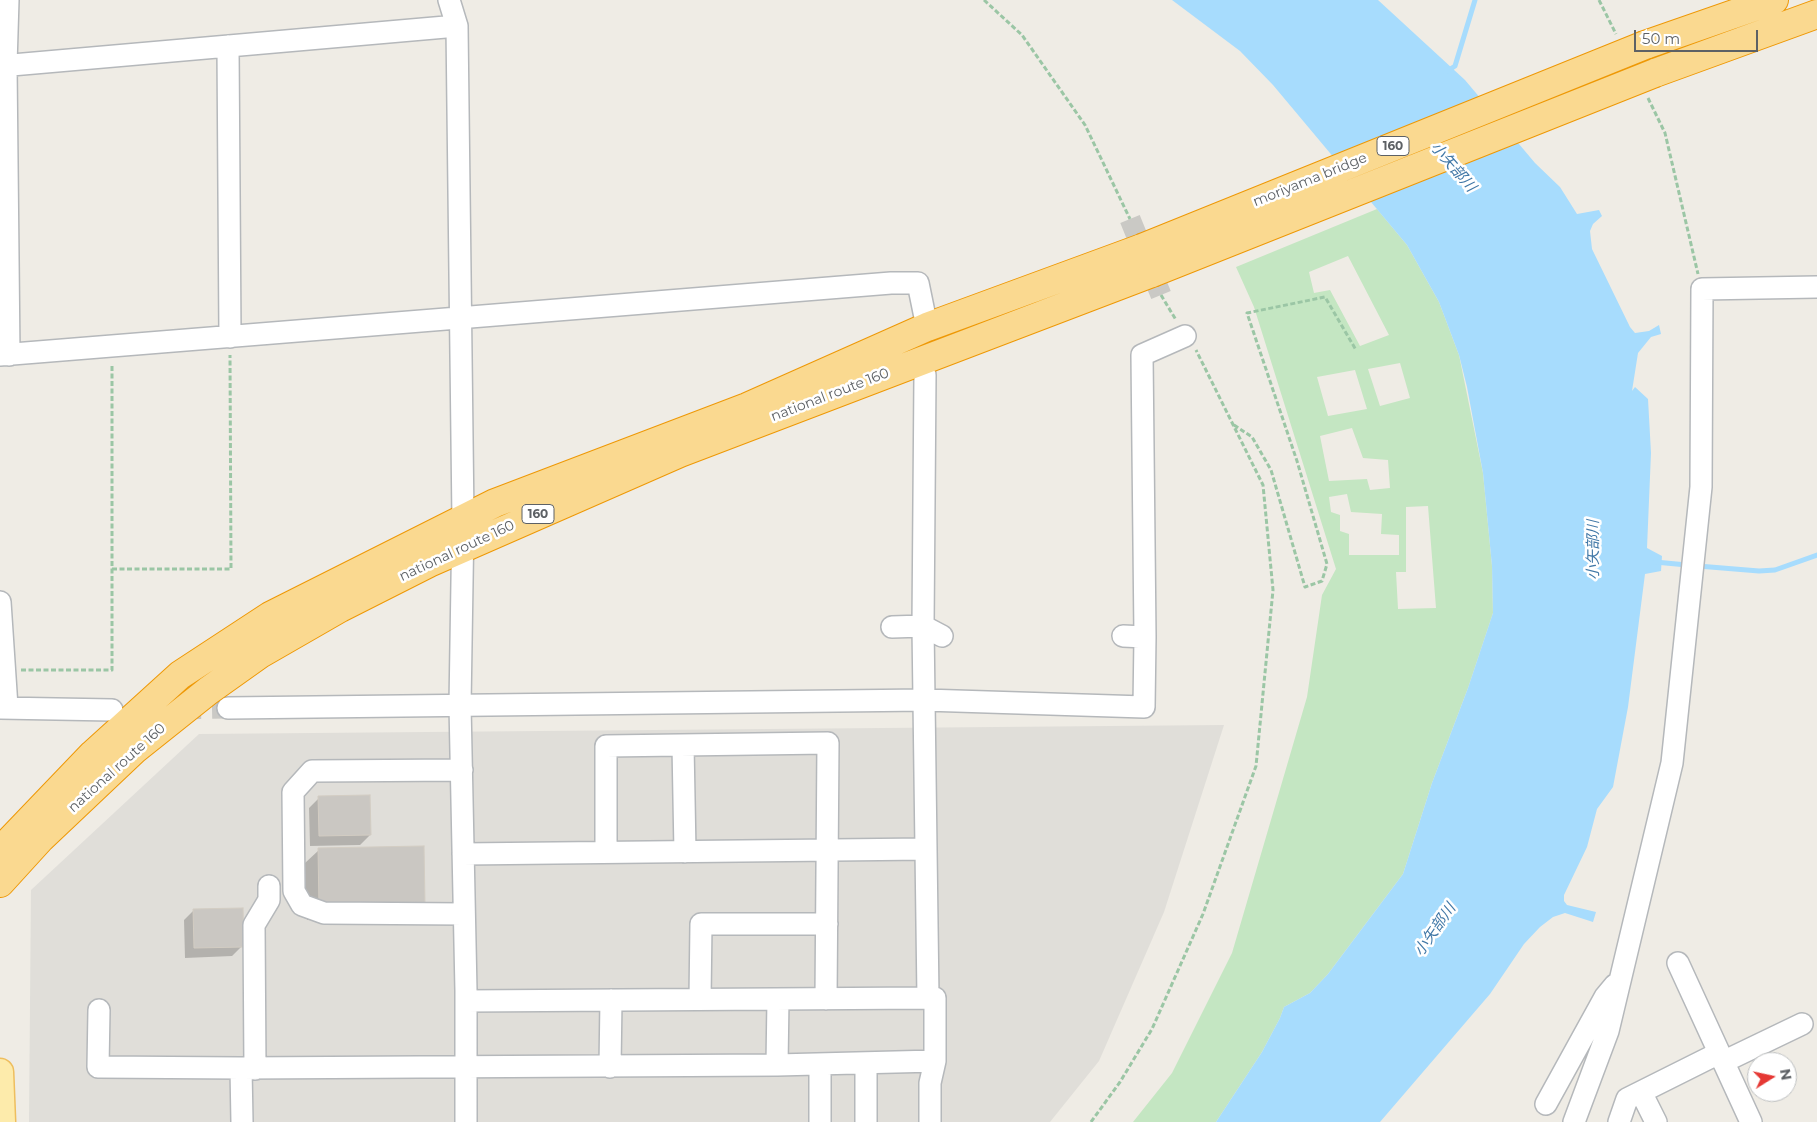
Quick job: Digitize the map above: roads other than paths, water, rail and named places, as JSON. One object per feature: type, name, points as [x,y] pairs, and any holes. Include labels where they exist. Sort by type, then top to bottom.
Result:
[{"type":"highway","name":"moriyama bridge","points":[[1142,248],[1645,45],[1774,0]]},
{"type":"highway","name":"moriyama bridge","points":[[1156,284],[1649,81],[1817,14]]},
{"type":"highway","name":"national route 160","points":[[0,851],[93,754],[180,675],[270,616],[495,503],[747,407],[927,327],[1142,248]]},
{"type":"highway","name":"national route 160","points":[[0,883],[41,838],[134,750],[208,690],[260,654],[340,608],[462,548],[680,452],[916,361],[1156,284]]},
{"type":"main road","points":[[0,1072],[2,1122]]},
{"type":"street","points":[[8,0],[3,65],[5,355],[918,283],[927,327]]},
{"type":"street","points":[[449,0],[456,26],[465,671],[460,706],[466,1001],[466,1122]]},
{"type":"street","points":[[3,65],[456,26]]},
{"type":"street","points":[[228,46],[230,337]]},
{"type":"street","points":[[1574,1122],[1608,1031],[1623,975],[1672,763],[1701,487],[1702,289],[1817,287]]},
{"type":"street","points":[[228,708],[925,700],[1144,707],[1142,355],[1185,336]]},
{"type":"street","points":[[916,361],[925,375],[933,631],[925,700],[928,998]]},
{"type":"street","points":[[0,606],[5,670],[4,708],[112,710]]},
{"type":"street","points":[[892,626],[933,631]]},
{"type":"street","points":[[1123,636],[1145,636]]},
{"type":"street","points":[[606,852],[606,746],[828,743],[826,998]]},
{"type":"street","points":[[683,745],[685,852]]},
{"type":"street","points":[[242,1122],[248,1068],[254,924],[269,900],[283,887],[290,803],[293,792],[312,771],[462,770]]},
{"type":"street","points":[[463,854],[926,849]]},
{"type":"street","points":[[283,887],[302,905],[324,913],[464,914]]},
{"type":"street","points":[[700,999],[701,924],[826,924]]},
{"type":"street","points":[[1678,962],[1752,1122]]},
{"type":"street","points":[[1546,1104],[1605,997],[1623,975]]},
{"type":"street","points":[[466,1001],[935,998],[935,1061],[930,1083],[930,1122]]},
{"type":"street","points":[[777,1066],[778,999]]},
{"type":"street","points":[[610,1067],[611,1000]]},
{"type":"street","points":[[99,1010],[98,1068],[777,1066],[935,1061]]},
{"type":"street","points":[[1619,1122],[1627,1099],[1802,1024]]},
{"type":"street","points":[[866,1063],[866,1122]]},
{"type":"street","points":[[820,1064],[820,1122]]},
{"type":"street","points":[[1641,1092],[1656,1122]]},
{"type":"water","name":"小矢部川","points":[[1172,0],[1378,0],[1465,80],[1535,163],[1560,187],[1577,214],[1599,210],[1602,216],[1593,224],[1590,231],[1592,249],[1630,327],[1635,333],[1649,331],[1659,325],[1661,334],[1651,337],[1638,353],[1632,391],[1635,387],[1648,399],[1651,453],[1647,548],[1662,556],[1661,571],[1645,574],[1628,707],[1613,787],[1597,809],[1587,847],[1564,895],[1564,901],[1567,905],[1596,912],[1593,922],[1565,913],[1553,917],[1540,927],[1524,944],[1490,994],[1380,1122],[1216,1122],[1262,1052],[1284,1007],[1310,993],[1328,974],[1403,874],[1432,783],[1468,688],[1493,613],[1492,566],[1483,473],[1459,355],[1439,302],[1407,245],[1273,85],[1240,51]]},
{"type":"waterway","points":[[1446,72],[1455,66],[1475,0]]},
{"type":"waterway","points":[[1698,566],[1759,571],[1775,570],[1817,555]]},
{"type":"waterway","points":[[1655,562],[1687,565]]},
{"type":"tunnel","points":[[1130,219],[1161,295]]},
{"type":"tunnel","points":[[180,709],[228,708]]}]
